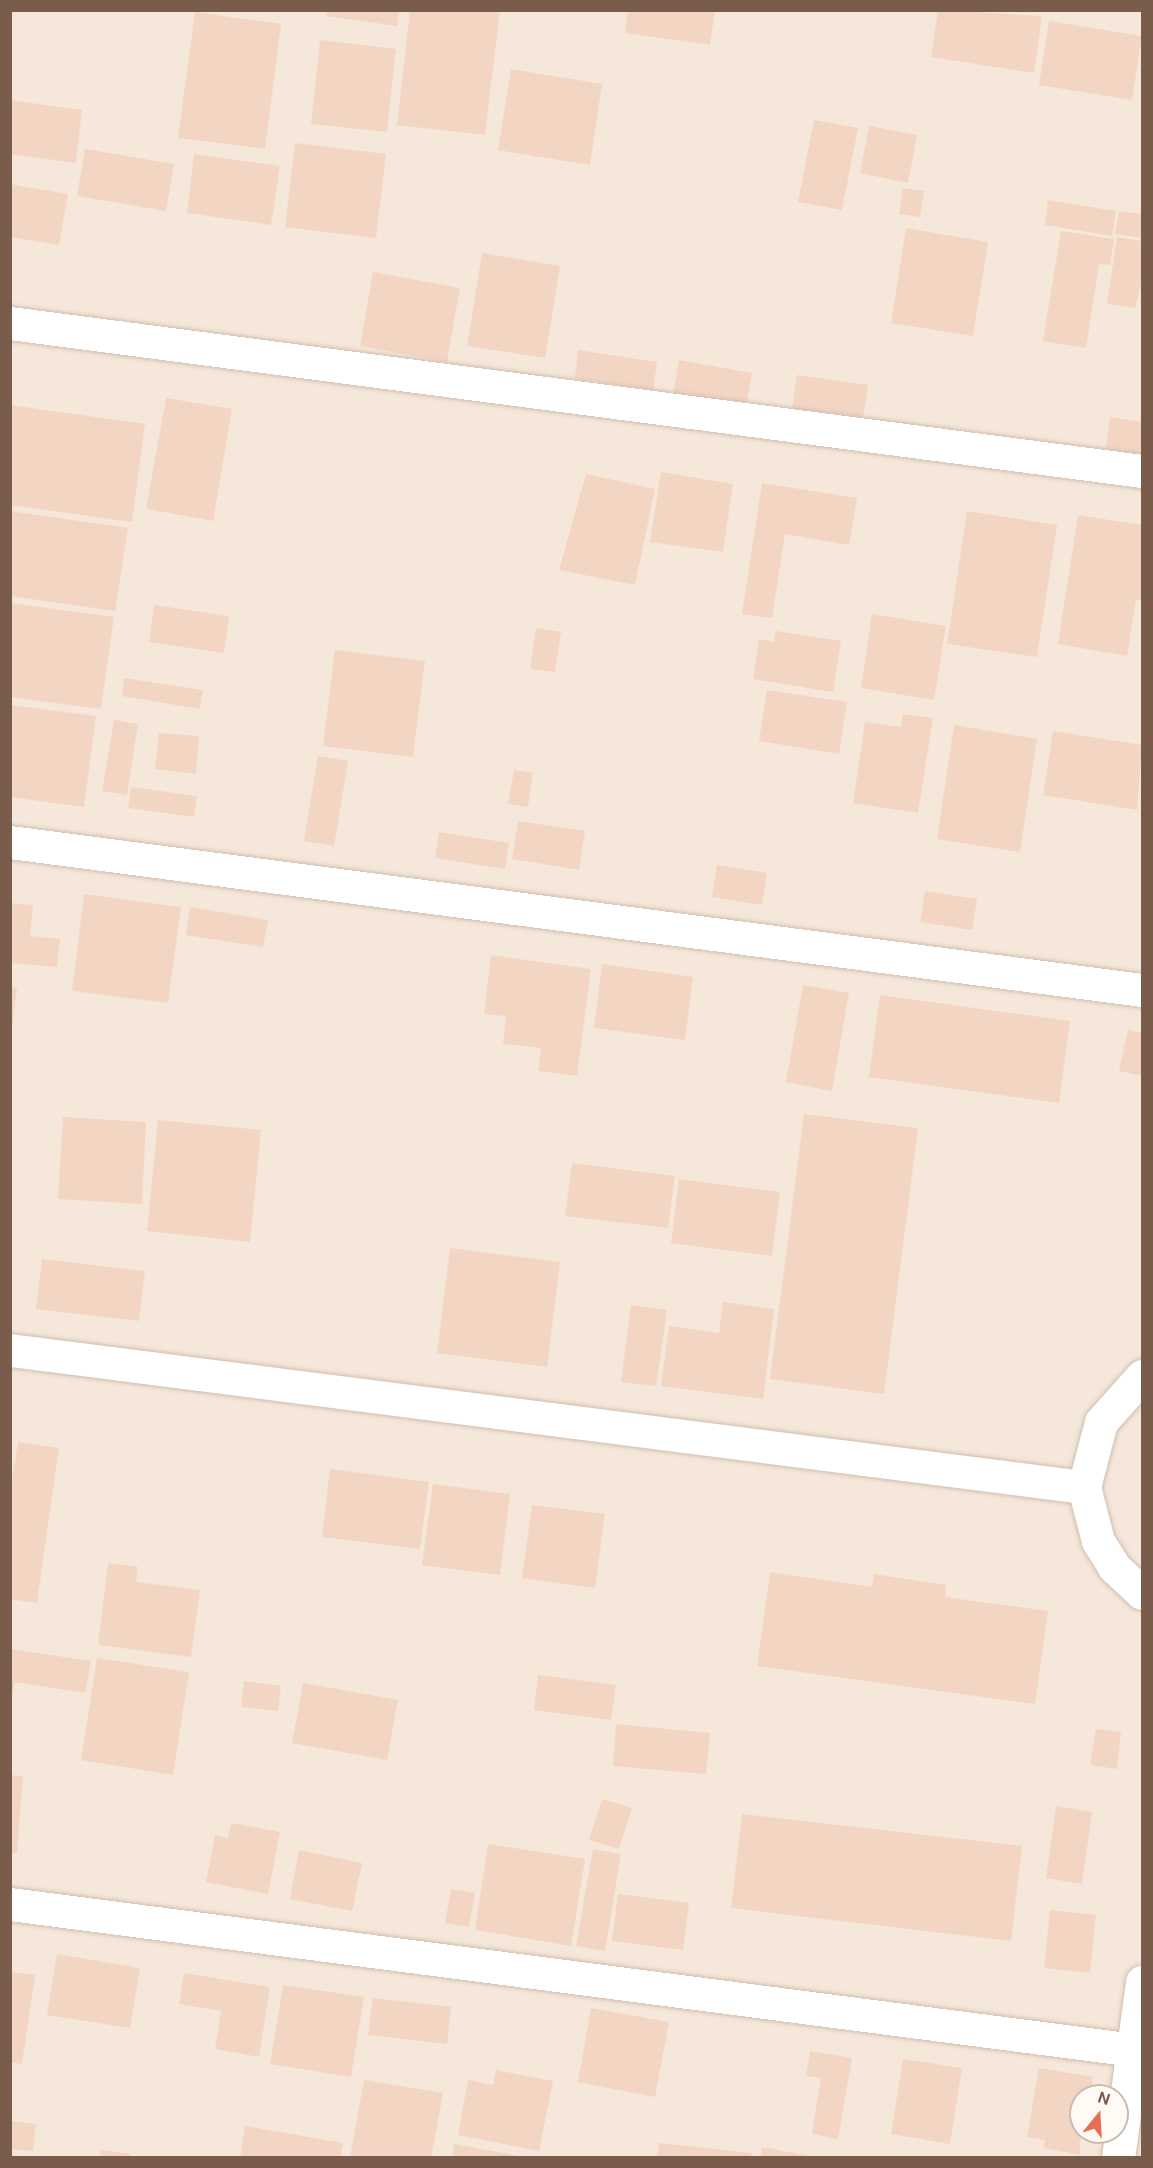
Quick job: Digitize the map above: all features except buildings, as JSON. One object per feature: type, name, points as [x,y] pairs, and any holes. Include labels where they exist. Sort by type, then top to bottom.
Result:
[{"type":"street","points":[[10,323],[1143,471]]},
{"type":"street","points":[[10,842],[1143,990]]},
{"type":"street","points":[[10,1350],[1084,1487]]},
{"type":"street","points":[[1143,1376],[1101,1422],[1084,1487],[1098,1541],[1114,1567],[1143,1593]]},
{"type":"street","points":[[10,1904],[1138,2050]]},
{"type":"street","points":[[1119,2157],[1138,2050],[1143,1982]]},
{"type":"shaded area","points":[[11,11],[1142,11],[1142,2157],[11,2158]]}]
